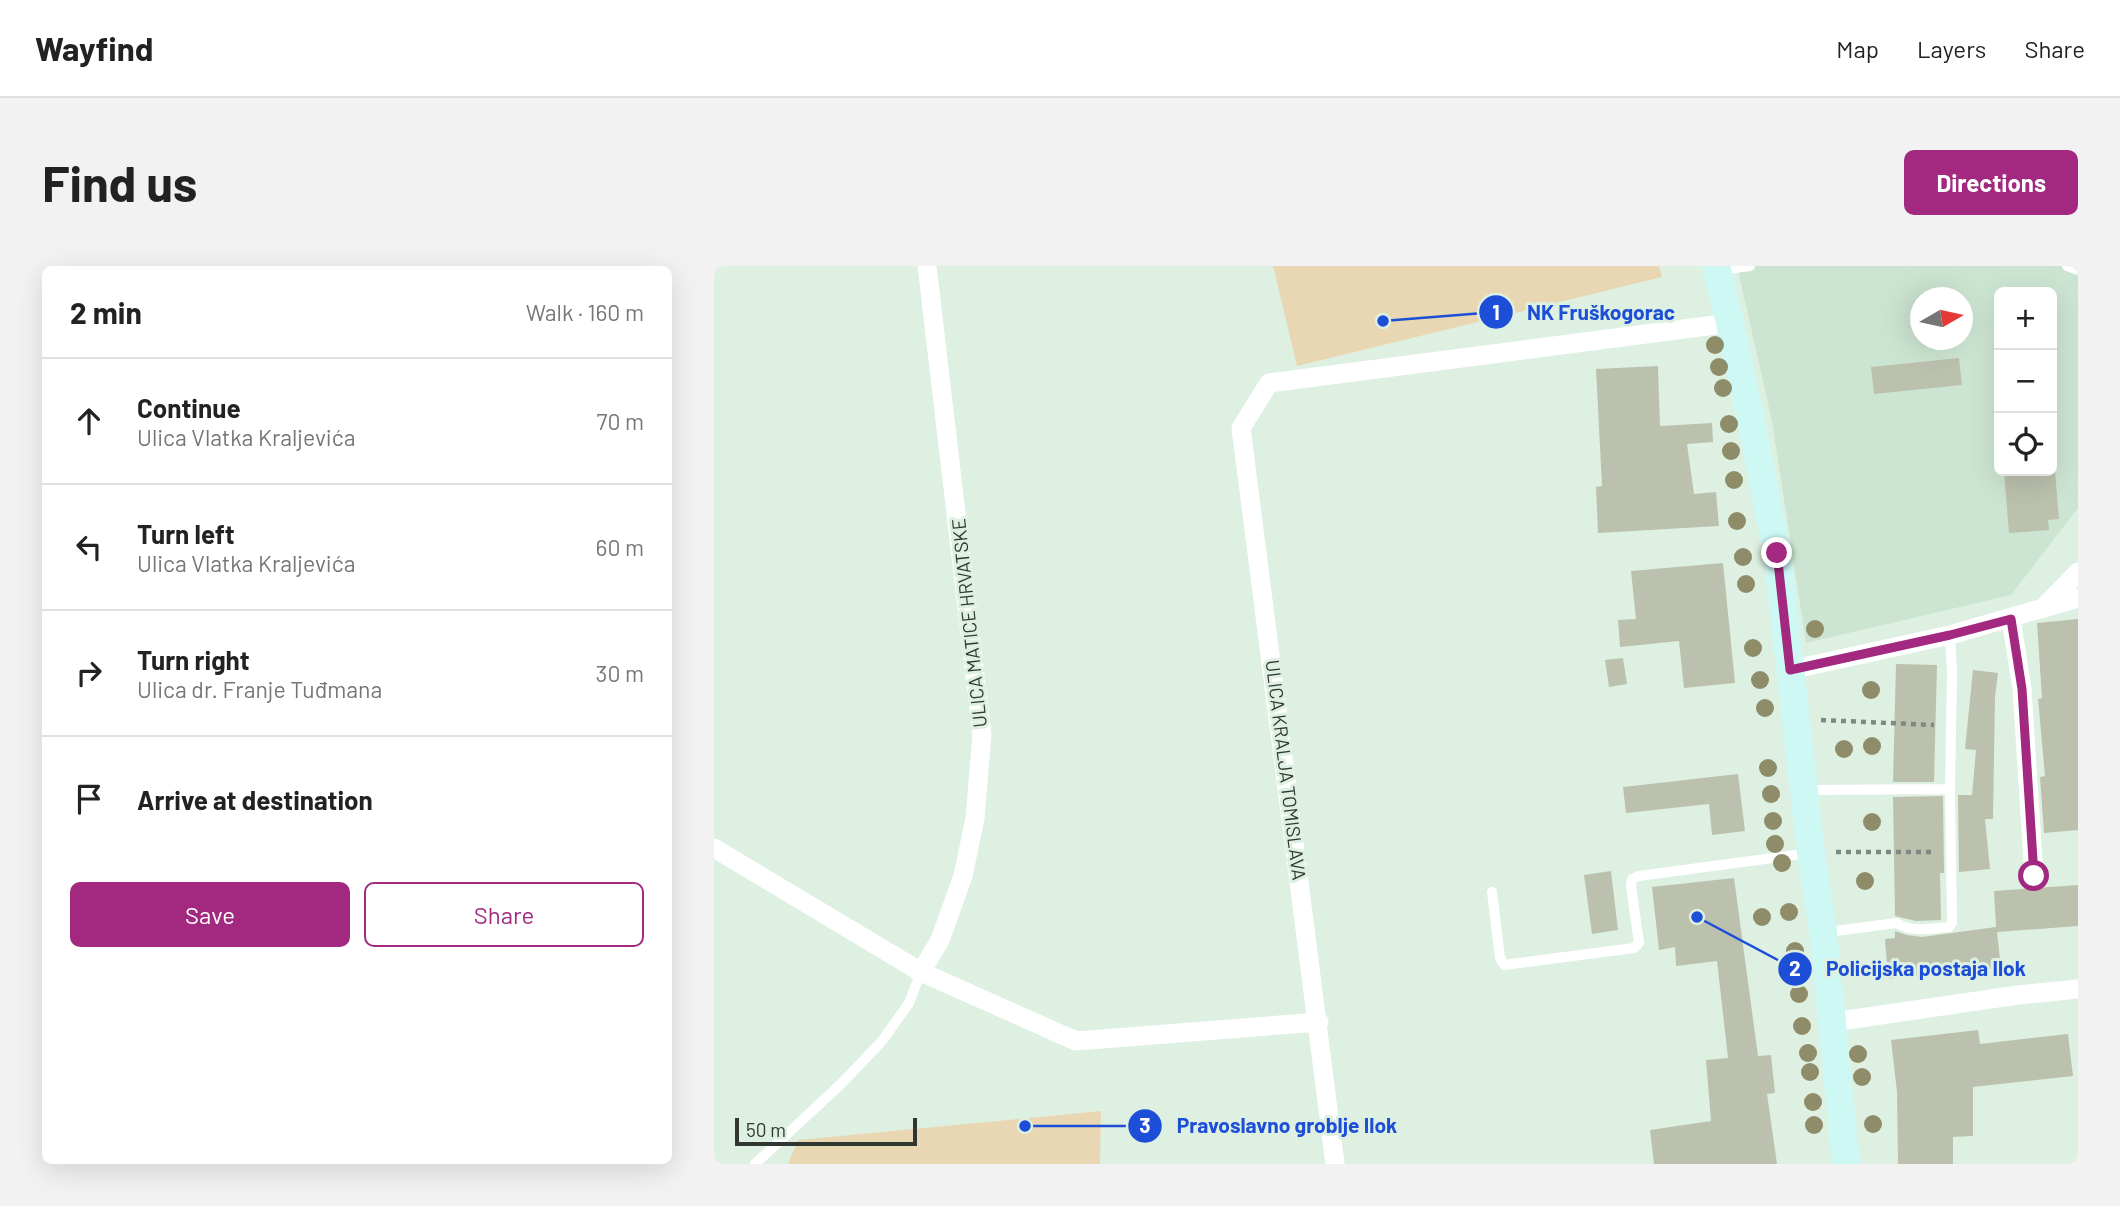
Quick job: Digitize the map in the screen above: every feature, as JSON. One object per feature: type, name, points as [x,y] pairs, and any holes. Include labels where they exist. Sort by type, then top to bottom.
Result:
[{"type":"main road","points":[[1716,268],[1730,323],[1777,553],[1803,790],[1823,932],[1846,1164]]},
{"type":"street","name":"ULICA MATICE HRVATSKE","points":[[921,972],[940,940],[963,876],[975,818],[982,735],[927,266]]},
{"type":"street","name":"ULICA KRALJA TOMISLAVA","points":[[1335,1164],[1319,1022],[1241,428],[1269,383],[1730,323]]},
{"type":"street","points":[[2042,610],[2078,572]]},
{"type":"street","points":[[1790,670],[1950,635],[2078,598]]},
{"type":"street","points":[[2011,619],[2022,689],[2034,876]]},
{"type":"street","points":[[714,848],[921,972],[1076,1041],[1319,1022]]},
{"type":"street","points":[[1833,1023],[2018,995],[2078,989]]},
{"type":"lane","points":[[1716,268],[1750,266]]},
{"type":"lane","points":[[2067,266],[2078,271]]},
{"type":"lane","points":[[1823,932],[1897,923],[1912,929],[1949,927],[1952,923],[1950,635]]},
{"type":"lane","points":[[1803,790],[1950,789]]},
{"type":"lane","points":[[1492,892],[1500,958],[1504,965],[1634,948],[1639,943],[1631,886],[1632,879],[1640,876],[1811,853]]},
{"type":"lane","points":[[754,1164],[842,1083],[882,1041],[909,1003],[921,972]]},
{"type":"path","points":[[1795,718],[1951,725]]},
{"type":"path","points":[[1811,853],[1951,852]]},
{"type":"shaded area","points":[[1273,266],[1659,266],[1662,277],[1297,366]]},
{"type":"shaded area","points":[[1737,266],[2078,266],[2078,508],[2011,595],[1806,643],[1772,421]]},
{"type":"shaded area","points":[[1101,1111],[1100,1164],[788,1164],[798,1140]]},
{"type":"building","points":[[1959,358],[1962,385],[1874,394],[1871,367]]},
{"type":"building","points":[[1658,366],[1660,426],[1712,423],[1713,442],[1687,444],[1694,494],[1716,492],[1719,526],[1598,533],[1596,487],[1602,486],[1596,369]]},
{"type":"building","points":[[2004,476],[2055,476],[2059,519],[2048,520],[2049,530],[2009,533]]},
{"type":"building","points":[[1723,563],[1735,683],[1684,688],[1679,641],[1620,647],[1618,620],[1636,619],[1631,571]]},
{"type":"building","points":[[2078,619],[2078,830],[2044,833],[2040,777],[2045,776],[2038,699],[2042,698],[2037,623]]},
{"type":"building","points":[[1623,658],[1627,684],[1609,687],[1605,660]]},
{"type":"building","points":[[1896,664],[1937,665],[1934,782],[1893,782]]},
{"type":"building","points":[[1973,670],[1998,673],[1995,697],[1993,819],[1985,819],[1990,869],[1959,872],[1958,795],[1972,795],[1976,750],[1965,749]]},
{"type":"building","points":[[1738,774],[1745,831],[1712,835],[1709,804],[1626,813],[1623,787]]},
{"type":"building","points":[[1943,796],[1944,873],[1940,873],[1941,920],[1916,921],[1895,916],[1893,797]]},
{"type":"building","points":[[1611,871],[1618,930],[1592,934],[1584,875]]},
{"type":"building","points":[[1734,878],[1758,1056],[1771,1055],[1775,1093],[1767,1094],[1777,1164],[1654,1164],[1650,1130],[1711,1121],[1706,1060],[1728,1058],[1717,961],[1676,966],[1675,947],[1659,950],[1652,887]]},
{"type":"building","points":[[2078,885],[2078,926],[1997,932],[2001,968],[1888,979],[1885,939],[1895,938],[1895,931],[1922,937],[1996,927],[1994,891]]},
{"type":"building","points":[[1978,1030],[1980,1044],[2068,1034],[2073,1076],[1973,1087],[1973,1136],[1953,1137],[1953,1164],[1898,1164],[1897,1092],[1891,1040]]},
{"type":"place","name":"NK Fruškogorac","points":[[1383,321]]},
{"type":"place","name":"Policijska postaja Ilok","points":[[1697,917]]},
{"type":"place","name":"Pravoslavno groblje Ilok","points":[[1025,1126]]},
{"type":"route","points":[[1777,553],[1790,670],[2011,619],[2022,689],[2034,876]]}]
